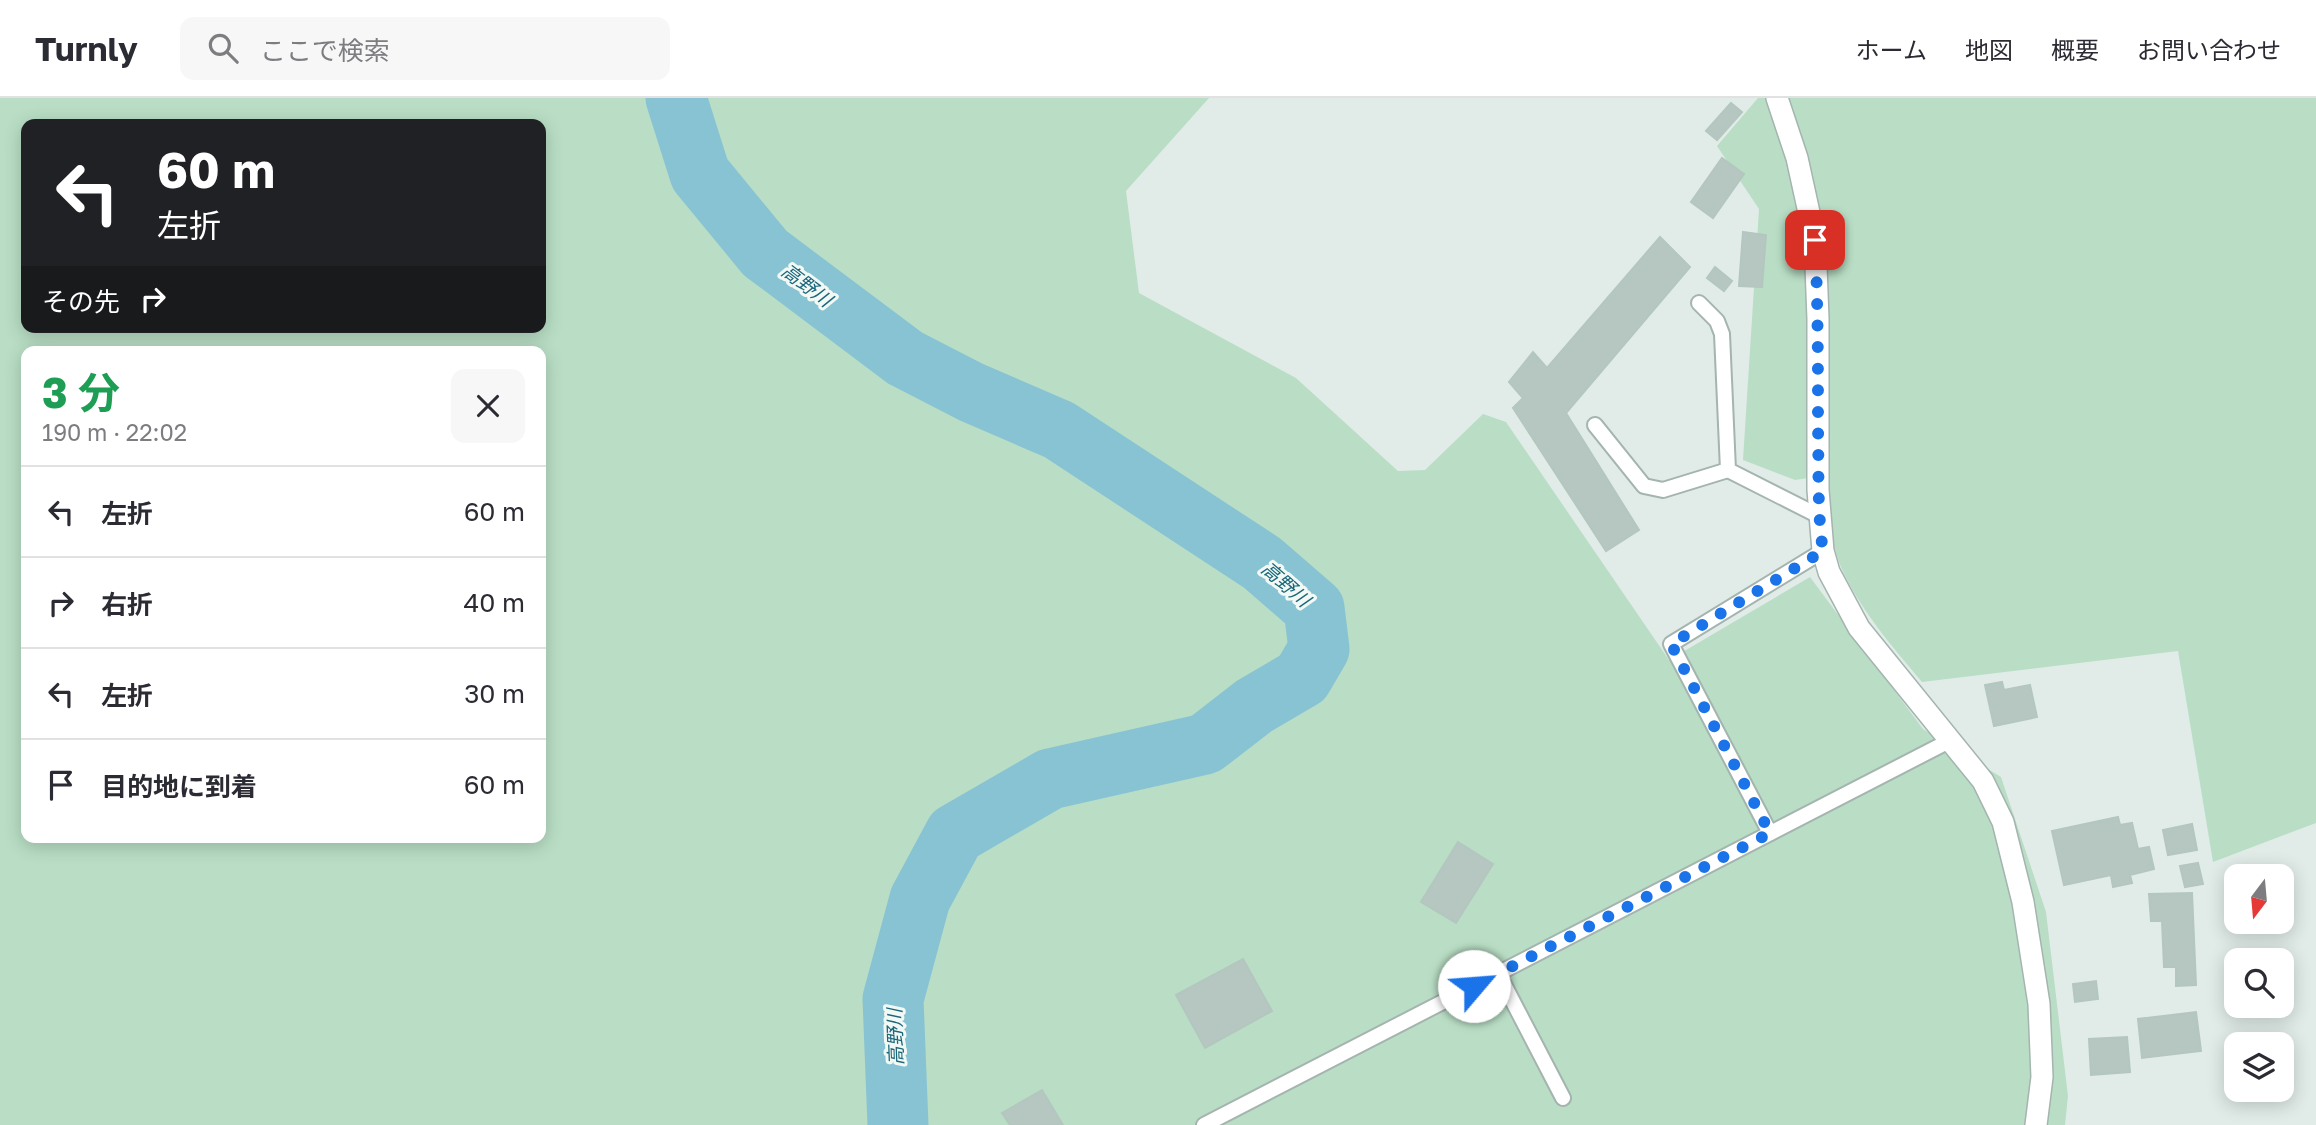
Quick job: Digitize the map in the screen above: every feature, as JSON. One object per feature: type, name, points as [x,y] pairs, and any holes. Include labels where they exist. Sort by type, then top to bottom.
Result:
[{"type":"street","points":[[1777,98],[1797,158],[1815,240],[1819,516],[1823,551],[1829,572],[1859,628],[1983,780],[2003,822],[2023,902],[2039,1004],[2042,1077],[2036,1125]]},
{"type":"lane","points":[[1699,303],[1717,321],[1722,334],[1728,470]]},
{"type":"lane","points":[[1595,425],[1644,486],[1663,491],[1728,470],[1819,516]]},
{"type":"lane","points":[[1770,833],[1671,644],[1823,551]]},
{"type":"lane","points":[[1204,1125],[1951,740]]},
{"type":"lane","points":[[1498,973],[1563,1098]]},
{"type":"green space","points":[[0,98],[1209,98],[1126,191],[1139,293],[1296,378],[1398,471],[1425,470],[1483,414],[1506,422],[1669,660],[1810,577],[1923,729],[2001,777],[2046,912],[2068,1096],[2065,1125],[0,1125]]},
{"type":"green space","points":[[1758,98],[2316,98],[2316,823],[2213,862],[2178,651],[1922,682],[1867,613],[1841,567],[1832,534],[1829,475],[1795,480],[1743,460],[1759,209],[1717,146]]},
{"type":"building","points":[[1731,103],[1742,112],[1717,140],[1706,131]]},
{"type":"building","points":[[1722,158],[1744,174],[1713,218],[1691,202]]},
{"type":"building","points":[[1743,232],[1766,235],[1762,287],[1739,286]]},
{"type":"building","points":[[1660,237],[1690,267],[1566,413],[1639,530],[1606,551],[1513,408],[1523,398],[1509,382],[1533,352],[1547,368]]},
{"type":"building","points":[[1715,267],[1732,281],[1724,291],[1707,278]]},
{"type":"building","points":[[2002,682],[2004,690],[2030,685],[2037,717],[1994,726],[1985,685]]},
{"type":"building","points":[[2118,817],[2120,825],[2132,823],[2138,849],[2149,847],[2154,869],[2130,875],[2132,883],[2113,887],[2111,875],[2064,885],[2052,831]]},
{"type":"building","points":[[2192,824],[2197,850],[2168,855],[2163,830]]},
{"type":"building","points":[[1458,842],[1493,864],[1456,923],[1421,902]]},
{"type":"building","points":[[2198,863],[2203,884],[2185,887],[2180,866]]},
{"type":"building","points":[[2192,893],[2196,985],[2176,986],[2176,967],[2164,967],[2162,921],[2151,921],[2149,894]]},
{"type":"building","points":[[1243,959],[1272,1011],[1205,1048],[1176,995]]},
{"type":"building","points":[[2096,981],[2098,999],[2075,1002],[2073,984]]},
{"type":"building","points":[[2196,1012],[2201,1051],[2142,1058],[2138,1019]]},
{"type":"building","points":[[2127,1037],[2130,1072],[2091,1075],[2089,1039]]},
{"type":"building","points":[[1042,1090],[1063,1125],[1010,1125],[1002,1113]]},
{"type":"waterway","name":"高野川","points":[[676,98],[700,174],[765,253],[905,358],[971,392],[1059,430],[1262,563],[1314,608],[1319,649],[1302,678],[1254,706],[1205,744],[1050,779],[955,834],[920,899],[893,999],[898,1125]]},
{"type":"route","points":[[1474,986],[1770,833],[1671,644],[1823,551],[1819,528],[1818,490],[1815,240]]}]
